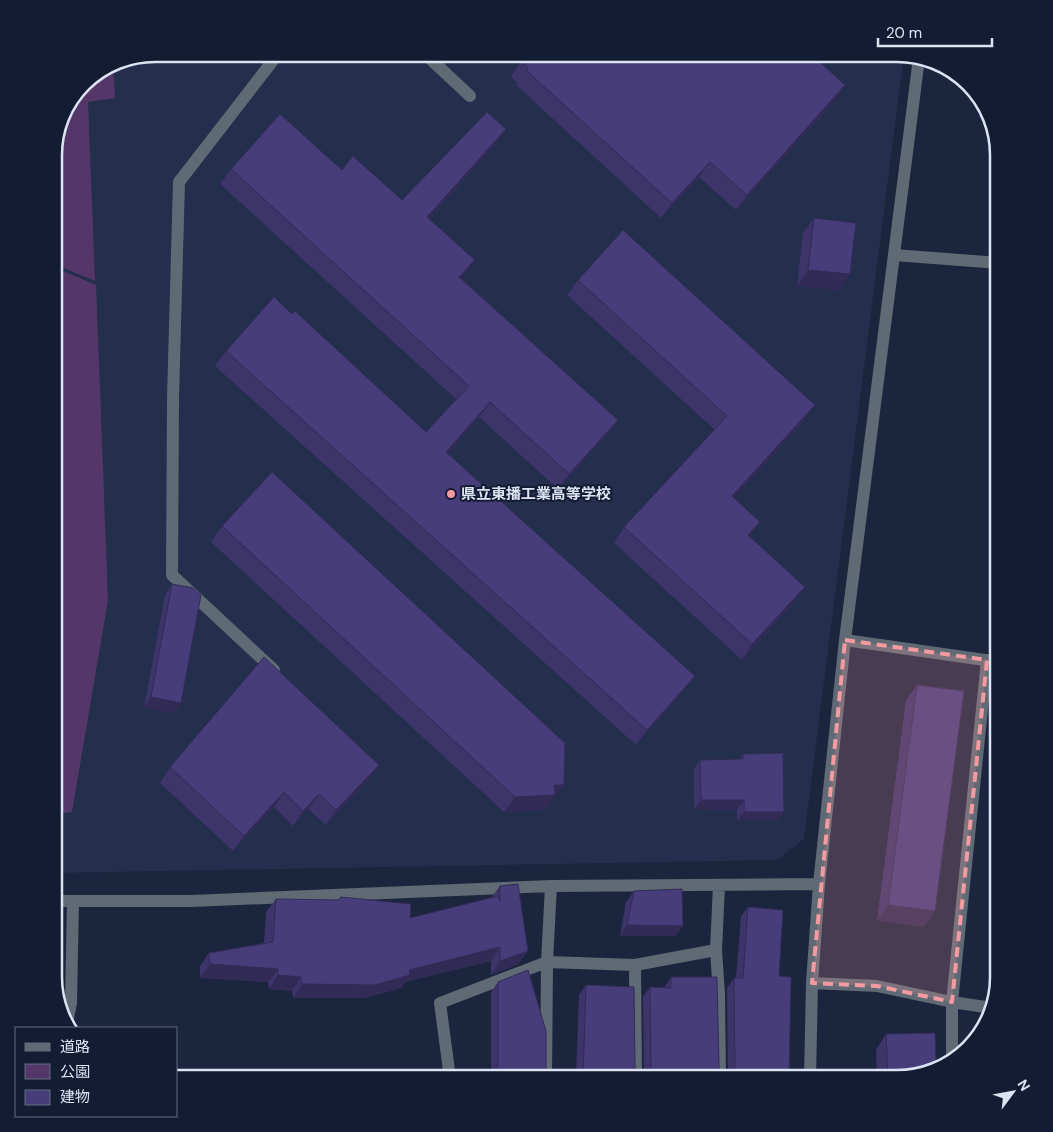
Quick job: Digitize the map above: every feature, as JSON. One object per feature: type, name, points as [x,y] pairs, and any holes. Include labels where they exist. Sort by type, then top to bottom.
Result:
[{"type":"street","points":[[272,62],[179,182],[173,398],[172,575],[287,681]]},
{"type":"street","points":[[434,62],[470,96]]},
{"type":"street","points":[[810,1070],[812,983],[819,884],[845,640],[918,65]]},
{"type":"street","points":[[894,255],[990,262]]},
{"type":"street","points":[[845,640],[990,661]]},
{"type":"street","points":[[952,1052],[952,1002],[990,686]]},
{"type":"street","points":[[62,901],[191,901],[551,886],[819,884]]},
{"type":"street","points":[[719,885],[716,950],[719,994],[720,1070]]},
{"type":"street","points":[[546,1070],[547,962],[551,886]]},
{"type":"street","points":[[69,1011],[73,901]]},
{"type":"street","points":[[449,1070],[440,1004],[547,962],[635,965],[716,950]]},
{"type":"street","points":[[635,965],[636,1070]]},
{"type":"street","points":[[812,983],[877,986],[986,1007]]},
{"type":"highlighted area","points":[[845,640],[987,660],[952,1002],[877,986],[812,983]]},
{"type":"shaded area","name":"県立東播工業高等学校","points":[[155,62],[903,63],[804,839],[777,860],[62,873],[63,149],[67,125],[75,109],[86,94],[99,82],[114,72],[137,64]]},
{"type":"green space","points":[[113,72],[115,98],[88,102],[95,281],[63,268],[64,137],[67,125],[78,104],[90,90]]},
{"type":"green space","points":[[63,271],[96,285],[108,600],[72,812],[62,813]]},
{"type":"building","points":[[524,62],[821,63],[845,85],[747,195],[710,162],[672,203],[526,70],[528,68]]},
{"type":"building","points":[[487,112],[506,129],[427,217],[475,260],[459,277],[618,420],[569,474],[490,402],[446,452],[695,676],[647,730],[226,351],[274,297],[292,314],[295,311],[426,432],[469,386],[231,169],[280,114],[342,170],[353,156],[402,200]]},
{"type":"building","points":[[814,218],[856,223],[850,274],[808,270]]},
{"type":"building","points":[[623,230],[815,405],[732,496],[760,522],[748,535],[805,587],[752,644],[624,527],[727,416],[578,280]]},
{"type":"building","points":[[272,472],[565,743],[564,785],[554,785],[555,795],[515,797],[222,526]]},
{"type":"building","points":[[172,584],[193,588],[201,595],[181,703],[151,697]]},
{"type":"building","points":[[264,657],[379,765],[336,810],[319,794],[303,811],[284,792],[244,836],[170,767]]},
{"type":"building","points":[[917,685],[964,691],[935,911],[888,905]]},
{"type":"building","points":[[783,753],[784,812],[744,812],[744,800],[701,800],[700,760],[743,759],[743,754]]},
{"type":"building","points":[[518,884],[528,951],[500,961],[500,947],[409,970],[410,975],[375,985],[302,984],[301,977],[278,975],[278,969],[210,964],[209,953],[273,942],[276,899],[338,900],[341,897],[411,904],[410,918],[498,896],[500,901],[500,886]]},
{"type":"building","points":[[682,889],[683,926],[627,925],[634,891]]},
{"type":"building","points":[[748,907],[783,910],[779,976],[791,977],[789,1070],[734,1070],[734,978],[743,978]]},
{"type":"building","points":[[528,970],[546,1031],[546,1070],[498,1070],[498,982]]},
{"type":"building","points":[[671,977],[717,977],[720,1070],[650,1070],[650,987],[671,988]]},
{"type":"building","points":[[586,985],[634,987],[636,1070],[583,1070]]},
{"type":"building","points":[[935,1033],[936,1061],[916,1068],[888,1070],[886,1034]]},
{"type":"place","name":"県立東播工業高等学校","points":[[451,494]]}]
